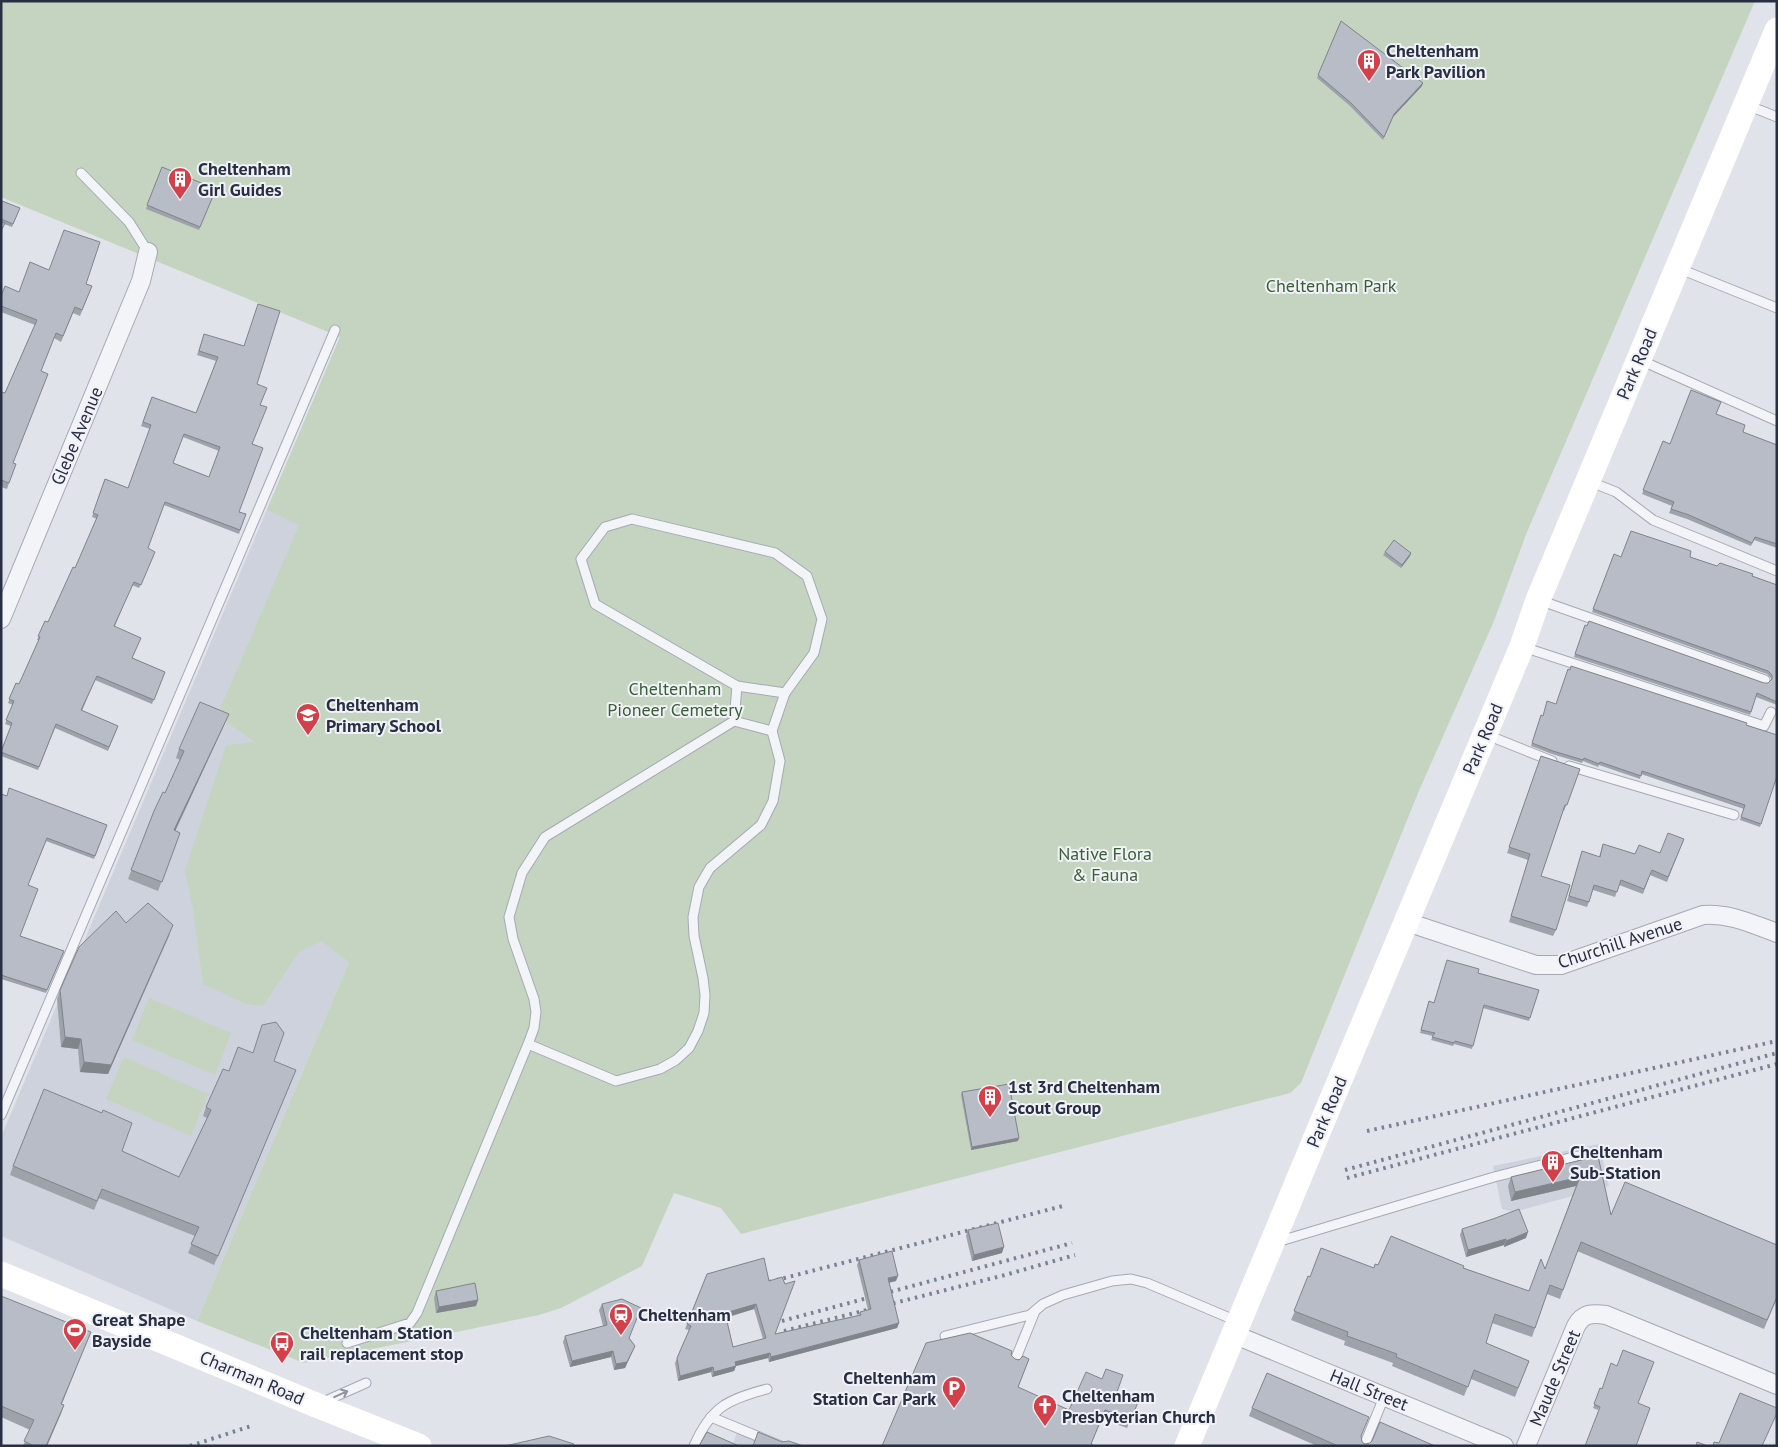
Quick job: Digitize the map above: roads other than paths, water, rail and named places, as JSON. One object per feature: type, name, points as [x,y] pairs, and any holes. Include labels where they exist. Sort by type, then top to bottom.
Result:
[{"type":"street","name":"Park Road","points":[[1187,1446],[1522,646],[1538,600],[1777,30]]},
{"type":"street","name":"Glebe Avenue","points":[[1,619],[142,281],[148,252]]},
{"type":"street","name":"Churchill Avenue","points":[[1406,922],[1536,965],[1550,966],[1562,965],[1703,915],[1718,914],[1736,918],[1777,933]]},
{"type":"street","name":"Charman Road","points":[[1,1274],[419,1446]]},
{"type":"street","name":"Maude Street","points":[[1526,1446],[1576,1326],[1579,1320],[1588,1314],[1606,1315],[1777,1385]]},
{"type":"street","name":"Hall Street","points":[[1236,1328],[1384,1397],[1504,1446]]},
{"type":"lane","points":[[1745,104],[1777,117]]},
{"type":"lane","points":[[81,173],[129,222],[148,252]]},
{"type":"lane","points":[[1677,268],[1777,308]]},
{"type":"lane","points":[[1,1115],[335,330]]},
{"type":"lane","points":[[1639,360],[1777,421]]},
{"type":"lane","points":[[1588,481],[1616,492],[1653,520],[1777,570]]},
{"type":"lane","points":[[528,1044],[616,1081],[660,1069],[676,1060],[689,1048],[698,1031],[704,1013],[704,978],[694,936],[693,917],[699,887],[710,868],[761,825],[774,801],[780,761],[772,731],[784,692],[814,653],[822,619],[807,576],[775,552],[632,519],[605,527],[582,559],[595,604],[737,686],[784,692]]},
{"type":"lane","points":[[1538,600],[1765,680]]},
{"type":"lane","points":[[1522,646],[1764,726],[1771,712]]},
{"type":"lane","points":[[734,721],[737,686]]},
{"type":"lane","points":[[347,1342],[410,1323],[417,1313],[528,1044],[534,1028],[536,1012],[534,999],[514,940],[509,917],[522,873],[545,837],[734,721],[772,731]]},
{"type":"lane","points":[[1485,734],[1550,760],[1734,815]]},
{"type":"lane","points":[[1272,1244],[1494,1177],[1586,1154]]},
{"type":"lane","points":[[945,1336],[1030,1315],[1043,1304],[1064,1295],[1112,1281],[1131,1279],[1147,1283],[1236,1328]]},
{"type":"lane","points":[[1014,1363],[1035,1311]]},
{"type":"lane","points":[[316,1405],[366,1383]]},
{"type":"lane","points":[[694,1446],[702,1429],[721,1407],[743,1395],[767,1389]]},
{"type":"lane","points":[[1364,1446],[1384,1397]]},
{"type":"lane","points":[[711,1417],[781,1446]]},
{"type":"railway","points":[[1367,1131],[1777,1041]]},
{"type":"railway","points":[[1345,1170],[1777,1053]]},
{"type":"railway","points":[[1347,1178],[1777,1064]]},
{"type":"railway","points":[[769,1282],[1063,1206]]},
{"type":"railway","points":[[782,1321],[1072,1243]]},
{"type":"railway","points":[[784,1331],[1005,1275],[1075,1255]]},
{"type":"railway","points":[[190,1446],[251,1426]]},
{"type":"place","name":"Cheltenham Park Pavilion","points":[[1369,82]]},
{"type":"place","name":"Cheltenham Girl Guides","points":[[180,200]]},
{"type":"place","name":"Cheltenham Primary School","points":[[308,736]]},
{"type":"place","name":"1st 3rd Cheltenham Scout Group","points":[[990,1118]]},
{"type":"place","name":"Cheltenham Sub-Station","points":[[1553,1183]]},
{"type":"place","name":"Cheltenham","points":[[621,1336]]},
{"type":"place","name":"Great Shape Bayside","points":[[75,1351]]},
{"type":"place","name":"Cheltenham Station rail replacement stop","points":[[282,1364]]},
{"type":"place","name":"Cheltenham Station Car Park","points":[[954,1409]]},
{"type":"place","name":"Cheltenham Presbyterian Church","points":[[1045,1427]]},
{"type":"park label","name":"Cheltenham Park","points":[[1331,286]]},
{"type":"park label","name":"Cheltenham Pioneer Cemetery","points":[[675,700]]},
{"type":"park label","name":"Native Flora & Fauna","points":[[1105,864]]}]
